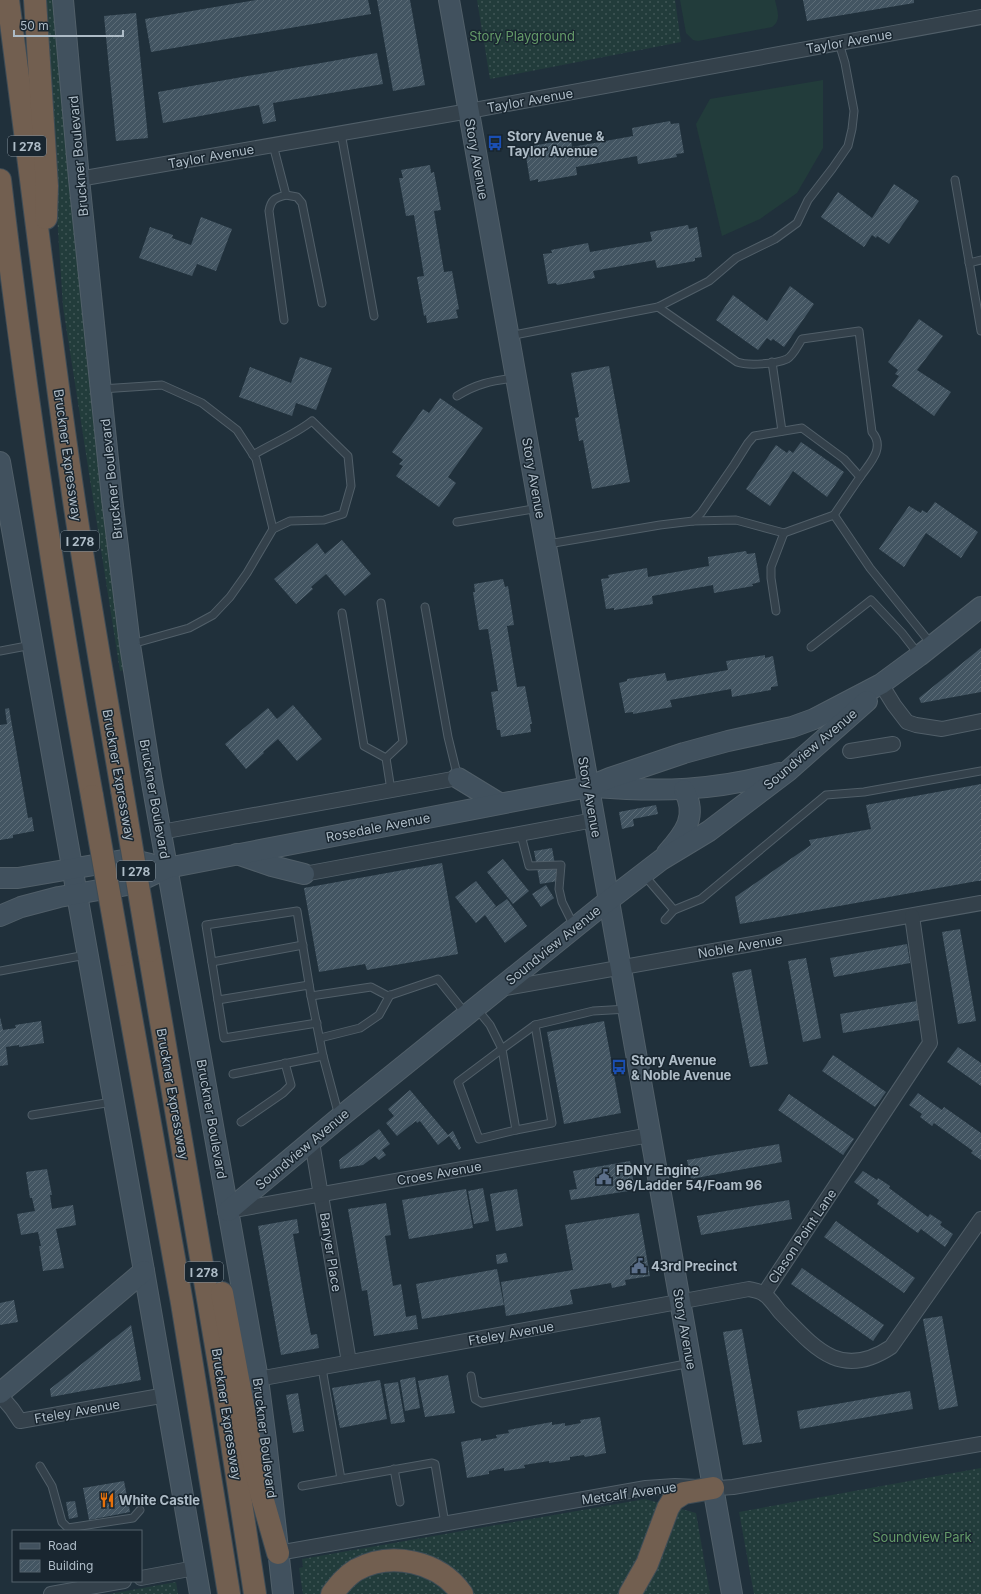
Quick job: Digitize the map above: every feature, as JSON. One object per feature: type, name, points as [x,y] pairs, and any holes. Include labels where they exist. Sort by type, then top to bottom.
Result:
[{"type":"highway","name":"Bruckner Expressway","points":[[8,0],[45,291],[94,630],[226,1405],[255,1594]]},
{"type":"highway","points":[[36,0],[47,186],[45,291]]},
{"type":"highway","name":"Bruckner Expressway","points":[[0,180],[27,396],[55,584],[184,1318],[229,1594]]},
{"type":"highway","points":[[0,312],[27,396]]},
{"type":"highway","points":[[149,951],[204,1198],[253,1460],[278,1553]]},
{"type":"highway","points":[[630,1594],[647,1564],[666,1513],[673,1500],[684,1492],[713,1488]]},
{"type":"highway","points":[[332,1594],[346,1577],[356,1570],[373,1564],[391,1561],[414,1562],[435,1570],[452,1583],[462,1594]]},
{"type":"main road","name":"Bruckner Boulevard","points":[[64,0],[79,179],[112,498],[130,645],[167,868],[258,1379],[283,1594]]},
{"type":"main road","name":"Story Avenue","points":[[449,0],[732,1594]]},
{"type":"main road","points":[[0,462],[4,508],[32,645],[77,894],[200,1594]]},
{"type":"main road","name":"Soundview Avenue","points":[[728,741],[792,727],[814,719],[881,684],[926,651],[981,607]]},
{"type":"main road","name":"Soundview Avenue","points":[[228,1211],[339,1118],[472,1012],[608,900],[661,860],[709,831],[788,771],[868,699],[881,684]]},
{"type":"main road","name":"Rosedale Avenue","points":[[0,916],[21,907],[77,894],[133,884],[167,868],[588,787],[684,753],[728,741]]},
{"type":"main road","name":"Rosedale Avenue","points":[[588,787],[684,790],[735,784],[788,771]]},
{"type":"main road","points":[[458,778],[499,803]]},
{"type":"main road","points":[[661,860],[678,839],[691,814],[691,806],[684,790]]},
{"type":"main road","points":[[237,854],[272,866],[304,874]]},
{"type":"main road","name":"Rosedale Avenue","points":[[0,878],[18,878],[129,859],[167,868]]},
{"type":"main road","points":[[0,1394],[144,1271]]},
{"type":"street","name":"Taylor Avenue","points":[[79,179],[469,111],[981,17]]},
{"type":"street","points":[[881,684],[907,722],[942,729],[981,721]]},
{"type":"street","points":[[850,751],[893,744]]},
{"type":"street","points":[[161,832],[458,778]]},
{"type":"street","points":[[304,874],[521,835],[594,820]]},
{"type":"street","name":"Noble Avenue","points":[[500,989],[981,903]]},
{"type":"street","name":"Clason Point Lane","points":[[912,916],[930,1043],[764,1294],[810,1343],[823,1353],[838,1359],[850,1361],[864,1360],[879,1355],[891,1347],[981,1219]]},
{"type":"street","name":"Croes Avenue","points":[[228,1211],[650,1135]]},
{"type":"street","name":"Banyer Place","points":[[312,1142],[349,1362]]},
{"type":"street","name":"Fteley Avenue","points":[[258,1379],[749,1289],[764,1294]]},
{"type":"street","name":"Fteley Avenue","points":[[0,1394],[20,1421],[166,1396]]},
{"type":"street","name":"Metcalf Avenue","points":[[278,1553],[650,1488],[675,1486],[713,1488],[733,1487],[981,1444]]},
{"type":"street","points":[[142,1578],[195,1568]]},
{"type":"street","points":[[51,1594],[118,1582]]},
{"type":"lane","points":[[509,336],[658,307],[709,281],[736,258],[775,239],[797,223],[808,200],[848,146],[852,129],[854,111],[845,63],[839,43]]},
{"type":"lane","points":[[341,133],[374,316]]},
{"type":"lane","points":[[273,146],[286,195]]},
{"type":"lane","points":[[955,180],[981,331]]},
{"type":"lane","points":[[284,320],[269,211],[270,203],[276,198],[286,195],[298,197],[302,203],[322,303]]},
{"type":"lane","points":[[969,263],[981,260]]},
{"type":"lane","points":[[546,544],[692,521],[736,520],[784,533],[834,515],[877,453],[877,437],[872,432],[859,331],[802,339],[788,358],[772,362],[745,365],[737,362],[658,307]]},
{"type":"lane","points":[[772,362],[782,432]]},
{"type":"lane","points":[[457,396],[469,388],[482,383],[516,377]]},
{"type":"lane","points":[[101,389],[162,385],[202,403],[237,430],[256,459],[273,529]]},
{"type":"lane","points":[[130,645],[189,628],[213,615],[230,597],[247,573],[273,529],[290,521],[324,520],[343,514],[351,486],[348,456],[312,421],[296,433],[253,455]]},
{"type":"lane","points":[[692,521],[701,513],[754,436],[802,428],[844,459],[860,477]]},
{"type":"lane","points":[[457,522],[539,508]]},
{"type":"lane","points":[[834,515],[926,651]]},
{"type":"lane","points":[[776,611],[770,578],[770,567],[784,533]]},
{"type":"lane","points":[[811,647],[871,600],[902,632],[926,651]]},
{"type":"lane","points":[[381,603],[404,742],[386,758]]},
{"type":"lane","points":[[426,607],[448,737],[458,778]]},
{"type":"lane","points":[[342,613],[364,746],[386,758]]},
{"type":"lane","points":[[0,651],[32,645]]},
{"type":"lane","points":[[386,758],[391,790]]},
{"type":"lane","points":[[664,920],[674,910],[702,899],[826,795],[864,792],[981,771]]},
{"type":"lane","points":[[521,835],[529,866],[561,865],[558,889],[562,902],[575,928]]},
{"type":"lane","points":[[643,874],[674,910]]},
{"type":"lane","points":[[316,1022],[224,1038],[206,925],[297,911],[316,1022],[339,1118]]},
{"type":"lane","points":[[212,962],[302,946]]},
{"type":"lane","points":[[0,971],[88,955]]},
{"type":"lane","points":[[311,996],[371,987],[388,996],[438,979],[472,1012],[490,1024],[502,1049],[516,1130]]},
{"type":"lane","points":[[218,1000],[309,985]]},
{"type":"lane","points":[[320,1038],[360,1028],[379,1015],[390,995]]},
{"type":"lane","points":[[535,1025],[552,1123],[479,1139],[458,1082],[535,1025],[593,1011],[628,1009]]},
{"type":"lane","points":[[232,1074],[323,1056]]},
{"type":"lane","points":[[241,1122],[283,1093],[291,1085],[285,1063]]},
{"type":"lane","points":[[32,1115],[114,1101]]},
{"type":"lane","points":[[471,1376],[475,1399],[482,1403],[691,1363]]},
{"type":"lane","points":[[322,1368],[341,1479]]},
{"type":"lane","points":[[302,1486],[432,1463],[435,1464],[445,1524]]},
{"type":"lane","points":[[40,1466],[52,1486],[62,1522],[68,1528],[132,1518],[140,1510]]},
{"type":"lane","points":[[394,1469],[400,1502]]},
{"type":"green space","points":[[43,0],[53,0],[88,371],[125,670],[120,671],[63,307]]},
{"type":"green space","name":"Story Playground","points":[[477,0],[675,0],[681,42],[490,79]]},
{"type":"green space","points":[[680,0],[775,0],[778,18],[772,27],[698,41],[693,40],[686,33]]},
{"type":"green space","points":[[823,80],[823,148],[797,193],[760,219],[722,236],[696,124],[710,99]]},
{"type":"green space","name":"Soundview Park","points":[[981,1468],[981,1594],[754,1594],[739,1512]]},
{"type":"green space","points":[[645,1499],[696,1513],[710,1594],[303,1594],[299,1568],[303,1567],[302,1559]]},
{"type":"green space","points":[[176,1582],[178,1594],[109,1594]]},
{"type":"building","points":[[256,0],[368,0],[371,14],[151,52],[145,19]]},
{"type":"building","points":[[377,0],[410,0],[425,85],[393,91]]},
{"type":"building","points":[[803,0],[914,0],[914,3],[807,21]]},
{"type":"building","points":[[136,13],[148,138],[116,141],[104,16]]},
{"type":"building","points":[[377,53],[383,84],[273,103],[276,121],[263,124],[259,105],[163,123],[158,92]]},
{"type":"building","points":[[670,121],[671,124],[679,123],[684,153],[676,154],[677,157],[638,164],[637,156],[576,167],[577,175],[538,182],[538,179],[530,181],[525,150],[533,149],[532,146],[571,139],[572,147],[633,136],[632,128]]},
{"type":"building","points":[[430,165],[431,173],[434,172],[441,210],[434,211],[444,272],[452,271],[459,309],[456,310],[458,318],[427,323],[426,315],[424,316],[417,277],[424,276],[414,215],[406,216],[399,178],[403,178],[401,170]]},
{"type":"building","points":[[894,184],[919,201],[889,244],[877,236],[876,238],[872,235],[864,247],[821,217],[838,192],[872,218]]},
{"type":"building","points":[[201,217],[232,229],[216,271],[197,264],[192,276],[139,258],[150,227],[173,235],[172,238],[191,245]]},
{"type":"building","points":[[688,225],[689,229],[697,227],[702,257],[695,258],[695,261],[657,268],[655,260],[593,271],[595,278],[557,285],[556,283],[548,284],[543,254],[552,253],[551,250],[588,243],[590,252],[652,241],[650,232]]},
{"type":"building","points":[[790,286],[814,304],[784,347],[773,339],[771,341],[767,338],[758,350],[716,320],[733,295],[767,321]]},
{"type":"building","points":[[919,319],[943,336],[917,370],[951,392],[934,416],[892,386],[899,376],[895,374],[898,370],[888,362]]},
{"type":"building","points":[[300,357],[332,368],[316,410],[296,403],[292,416],[239,397],[250,367],[291,383]]},
{"type":"building","points":[[609,366],[630,482],[592,489],[583,440],[579,441],[575,418],[579,417],[571,373]]},
{"type":"building","points":[[440,398],[483,428],[448,477],[456,483],[439,507],[396,476],[403,466],[399,464],[403,460],[392,452],[423,409],[429,413]]},
{"type":"building","points":[[801,442],[844,472],[827,497],[793,471],[770,506],[746,489],[776,445],[787,453],[789,450],[793,453]]},
{"type":"building","points":[[935,502],[978,532],[961,558],[926,533],[904,567],[879,549],[909,506],[921,513],[922,510],[927,513]]},
{"type":"building","points":[[342,540],[371,574],[345,596],[326,574],[311,587],[313,589],[296,604],[274,579],[317,543],[325,554]]},
{"type":"building","points":[[746,551],[747,554],[755,553],[760,582],[752,584],[753,586],[714,593],[713,585],[652,596],[653,604],[614,610],[614,608],[606,609],[601,579],[609,578],[608,575],[647,568],[648,577],[709,566],[708,557]]},
{"type":"building","points":[[503,579],[505,587],[508,586],[514,625],[507,626],[517,687],[525,686],[532,724],[530,724],[531,732],[501,737],[500,730],[497,730],[491,692],[498,691],[488,629],[479,630],[473,592],[475,592],[474,584]]},
{"type":"building","points":[[981,648],[981,692],[921,703],[919,698]]},
{"type":"building","points":[[765,655],[765,658],[773,656],[778,686],[771,687],[771,690],[732,697],[731,689],[670,700],[672,707],[633,714],[633,712],[625,713],[619,683],[627,681],[627,679],[665,673],[667,681],[728,670],[726,661]]},
{"type":"building","points":[[293,705],[322,739],[297,761],[278,739],[246,769],[225,744],[268,708],[277,719]]},
{"type":"building","points":[[9,708],[28,818],[32,817],[34,831],[13,835],[13,838],[0,840],[0,725],[7,724],[5,709]]},
{"type":"building","points":[[981,784],[981,881],[740,924],[735,897],[811,845],[809,840],[871,829],[866,805]]},
{"type":"building","points":[[656,805],[658,814],[633,819],[634,826],[622,829],[619,812]]},
{"type":"building","points":[[552,848],[558,881],[540,884],[534,851]]},
{"type":"building","points":[[503,859],[529,891],[513,904],[487,872]]},
{"type":"building","points":[[442,863],[458,954],[367,970],[365,964],[319,972],[304,888]]},
{"type":"building","points":[[476,881],[496,906],[492,910],[507,899],[527,926],[505,943],[485,915],[476,923],[455,897]]},
{"type":"building","points":[[546,885],[554,898],[541,907],[532,894]]},
{"type":"building","points":[[960,929],[976,1021],[958,1024],[942,932]]},
{"type":"building","points":[[907,944],[910,963],[834,977],[830,958]]},
{"type":"building","points":[[806,958],[821,1038],[803,1042],[788,961]]},
{"type":"building","points":[[751,969],[768,1064],[750,1067],[732,973]]},
{"type":"building","points":[[917,1001],[920,1020],[843,1033],[840,1014]]},
{"type":"building","points":[[0,1017],[3,1030],[16,1028],[15,1025],[41,1021],[44,1043],[19,1047],[19,1045],[6,1047],[8,1065],[0,1066]]},
{"type":"building","points":[[604,1021],[621,1113],[564,1124],[547,1032]]},
{"type":"building","points":[[958,1047],[981,1063],[981,1086],[947,1062]]},
{"type":"building","points":[[833,1055],[886,1092],[875,1107],[822,1071]]},
{"type":"building","points":[[410,1090],[448,1135],[453,1131],[461,1148],[459,1150],[449,1136],[438,1145],[420,1121],[417,1123],[416,1121],[397,1136],[386,1123],[394,1116],[388,1109]]},
{"type":"building","points":[[918,1093],[942,1110],[944,1107],[981,1133],[981,1160],[971,1153],[973,1151],[934,1123],[932,1126],[920,1117],[922,1114],[909,1105]]},
{"type":"building","points":[[789,1094],[854,1139],[843,1155],[778,1110]]},
{"type":"building","points":[[379,1129],[390,1144],[382,1150],[386,1155],[379,1160],[375,1156],[363,1165],[340,1169],[339,1160]]},
{"type":"building","points":[[779,1144],[782,1162],[691,1179],[687,1160]]},
{"type":"building","name":"FDNY Engine 96/Ladder 54/Foam 96","points":[[630,1161],[635,1190],[571,1200],[569,1190],[577,1189],[573,1171]]},
{"type":"building","points":[[47,1169],[52,1195],[50,1195],[52,1209],[73,1205],[76,1225],[56,1229],[64,1268],[43,1271],[38,1232],[21,1235],[17,1214],[35,1211],[32,1198],[30,1198],[26,1172]]},
{"type":"building","points":[[863,1171],[890,1186],[889,1188],[928,1217],[930,1214],[942,1222],[940,1225],[953,1234],[945,1247],[921,1229],[918,1233],[877,1204],[879,1200],[854,1182]]},
{"type":"building","points":[[483,1188],[489,1221],[474,1224],[468,1191]]},
{"type":"building","points":[[466,1189],[473,1228],[409,1239],[402,1200]]},
{"type":"building","points":[[517,1189],[523,1226],[496,1231],[490,1194]]},
{"type":"building","points":[[789,1200],[792,1219],[701,1235],[697,1216]]},
{"type":"building","points":[[386,1203],[391,1235],[385,1236],[393,1286],[401,1284],[406,1317],[416,1315],[418,1329],[374,1336],[367,1290],[362,1291],[348,1209]]},
{"type":"building","points":[[639,1213],[650,1276],[625,1280],[626,1285],[612,1288],[611,1283],[570,1290],[573,1304],[506,1316],[501,1282],[573,1270],[565,1225]]},
{"type":"building","points":[[297,1219],[299,1233],[293,1234],[311,1335],[317,1334],[319,1348],[281,1355],[258,1226]]},
{"type":"building","points":[[836,1221],[915,1278],[904,1293],[824,1237]]},
{"type":"building","points":[[506,1253],[508,1262],[497,1264],[496,1255]]},
{"type":"building","points":[[802,1268],[884,1325],[873,1341],[791,1284]]},
{"type":"building","points":[[497,1269],[504,1305],[422,1319],[416,1284]]},
{"type":"building","points":[[14,1300],[18,1322],[0,1325],[0,1303]]},
{"type":"building","points":[[942,1316],[958,1406],[939,1410],[923,1319]]},
{"type":"building","points":[[131,1325],[141,1380],[51,1397],[50,1389]]},
{"type":"building","points":[[742,1329],[762,1442],[743,1445],[723,1332]]},
{"type":"building","points":[[448,1375],[455,1413],[425,1417],[418,1381]]},
{"type":"building","points":[[415,1377],[420,1408],[405,1411],[400,1380]]},
{"type":"building","points":[[380,1380],[387,1419],[340,1428],[332,1388]]},
{"type":"building","points":[[398,1382],[405,1422],[391,1424],[384,1384]]},
{"type":"building","points":[[910,1391],[913,1409],[800,1429],[797,1411]]},
{"type":"building","points":[[298,1393],[304,1431],[293,1433],[286,1395]]},
{"type":"building","points":[[600,1417],[606,1453],[585,1457],[584,1455],[570,1457],[570,1460],[549,1463],[549,1461],[524,1465],[525,1468],[504,1471],[504,1468],[489,1471],[489,1474],[467,1478],[461,1442],[481,1438],[481,1441],[497,1438],[496,1435],[509,1433],[508,1430],[552,1422],[552,1425],[565,1423],[565,1426],[581,1423],[580,1420]]},
{"type":"building","name":"White Castle","points":[[124,1481],[130,1512],[89,1520],[83,1488]]},
{"type":"building","points":[[75,1501],[78,1517],[69,1519],[66,1502]]},
{"type":"place","name":"Story Avenue & Taylor Avenue","points":[[495,143]]},
{"type":"place","name":"Story Avenue & Noble Avenue","points":[[619,1067]]},
{"type":"place","name":"FDNY Engine 96/Ladder 54/Foam 96","points":[[604,1177]]},
{"type":"place","name":"43rd Precinct","points":[[639,1266]]},
{"type":"place","name":"White Castle","points":[[107,1500]]}]
